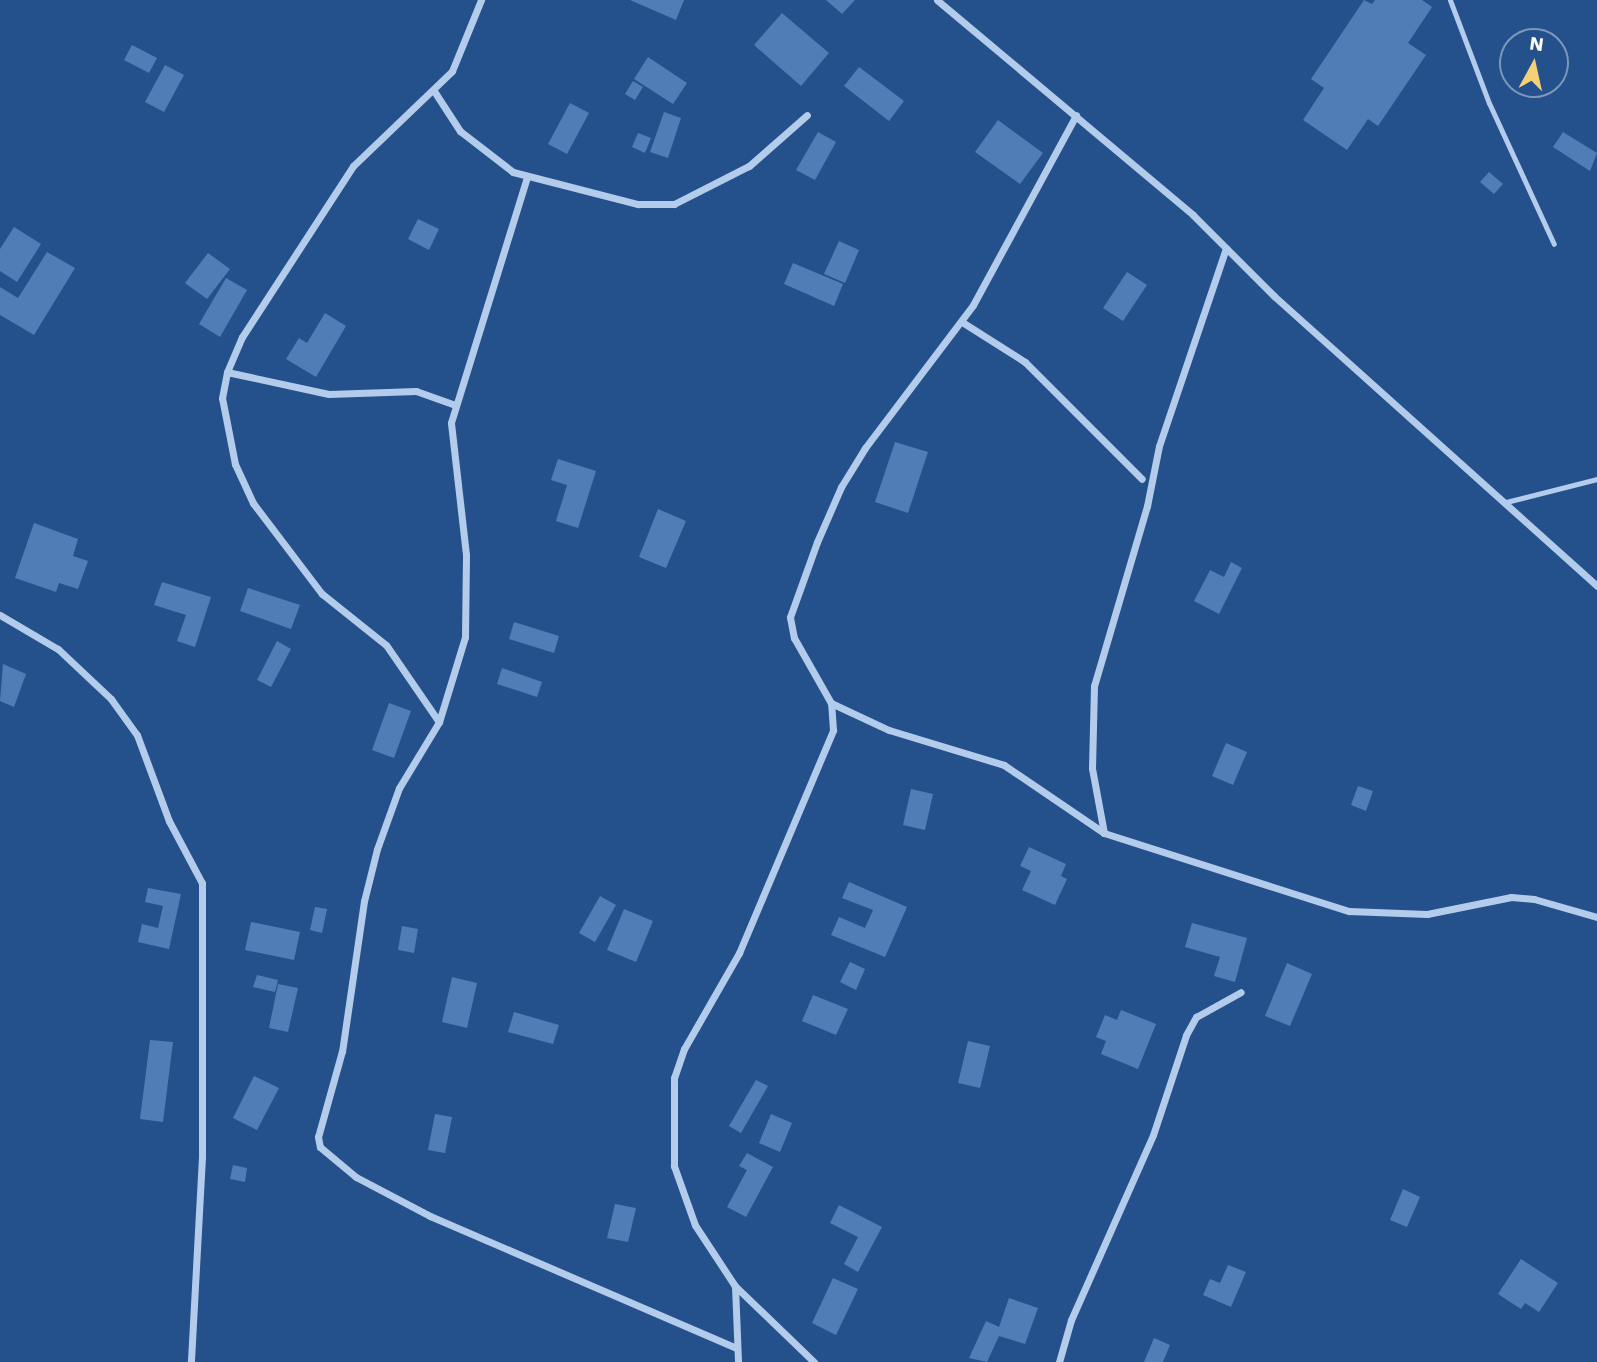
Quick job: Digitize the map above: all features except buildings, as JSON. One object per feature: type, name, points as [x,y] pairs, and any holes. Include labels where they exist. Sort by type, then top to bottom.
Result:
[{"type":"street","points":[[439,722],[386,646],[322,594],[253,502],[235,464],[225,427],[226,372],[242,337],[353,166],[452,71],[481,0]]},
{"type":"street","points":[[937,0],[1076,115],[1226,248],[1597,586]]},
{"type":"street","points":[[433,91],[447,116],[470,140],[527,177],[638,204],[674,204],[749,166],[807,115]]},
{"type":"street","points":[[814,1362],[735,1286],[695,1225],[674,1166],[674,1078],[684,1049],[739,953],[825,756],[833,730],[831,703],[794,638],[790,617],[841,487],[962,322],[1076,115]]},
{"type":"street","points":[[527,177],[455,405],[451,444],[466,555],[467,608],[455,678],[439,722],[399,788],[377,849],[364,901],[342,1051],[319,1121],[320,1147],[356,1177],[430,1216],[736,1348]]},
{"type":"street","points":[[1104,833],[1092,768],[1094,686],[1147,506],[1159,446],[1226,248]]},
{"type":"street","points":[[962,322],[1025,362],[1142,479]]},
{"type":"street","points":[[226,372],[329,394],[416,391],[455,405]]},
{"type":"street","points":[[0,615],[58,649],[111,699],[137,735],[169,821],[202,883],[202,1157],[191,1362]]},
{"type":"street","points":[[831,703],[889,730],[1004,765],[1104,833],[1349,911],[1427,914],[1511,897],[1534,899],[1597,917]]},
{"type":"street","points":[[1059,1362],[1071,1320],[1153,1135],[1186,1035],[1196,1017],[1241,992]]},
{"type":"street","points":[[735,1286],[738,1362]]},
{"type":"lane","points":[[1450,0],[1489,103],[1554,244]]},
{"type":"lane","points":[[1506,502],[1597,479]]}]
